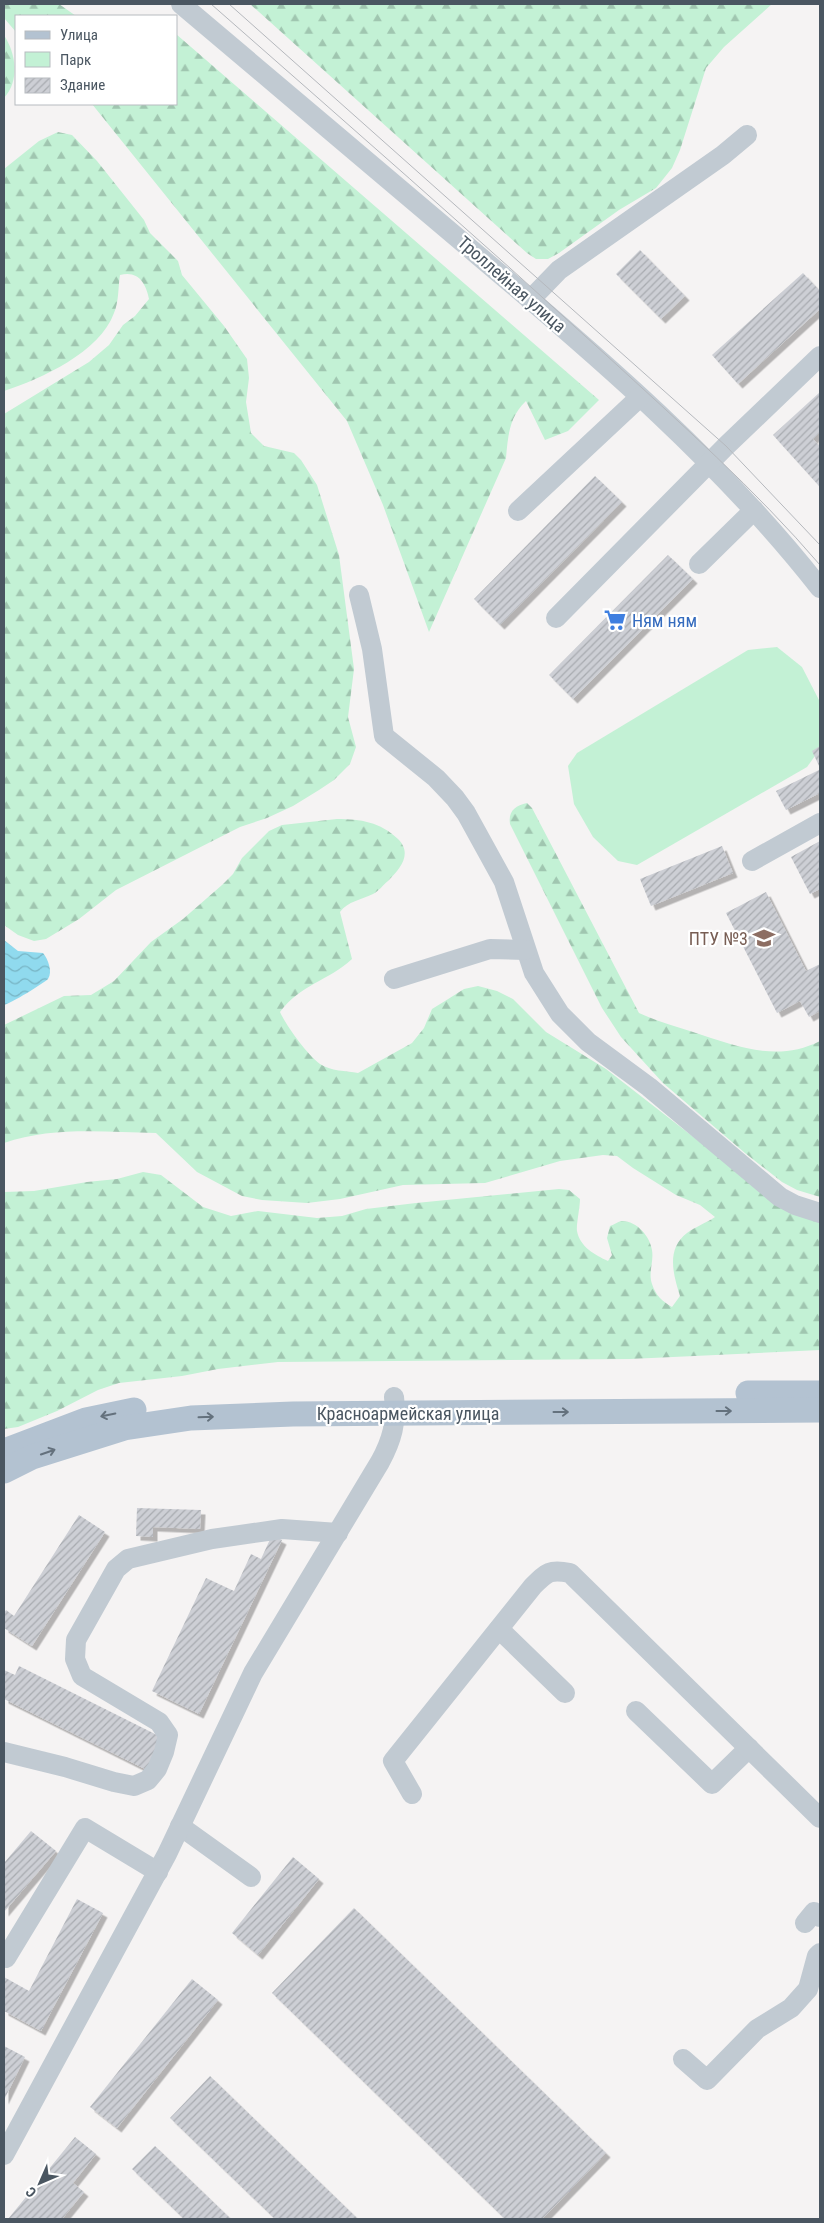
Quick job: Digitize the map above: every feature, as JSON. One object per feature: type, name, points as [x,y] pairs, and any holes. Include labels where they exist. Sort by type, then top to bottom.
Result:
[{"type":"main road","name":"Красноармейская улица","points":[[4,1471],[32,1457],[92,1437],[124,1428],[181,1419],[293,1414],[395,1405],[820,1393]]},
{"type":"main road","name":"Красноармейская улица","points":[[4,1451],[86,1420],[191,1401],[251,1398],[395,1405],[820,1410]]},
{"type":"street","name":"Троллейная улица","points":[[181,4],[530,300],[640,397],[754,510],[820,588]]},
{"type":"street","points":[[530,300],[559,270],[723,155],[747,135]]},
{"type":"street","points":[[556,618],[709,464],[820,356]]},
{"type":"street","points":[[518,512],[640,397]]},
{"type":"street","points":[[699,564],[754,510]]},
{"type":"street","points":[[359,595],[372,649],[384,736],[436,778],[466,813],[504,882],[534,973],[560,1014],[588,1042],[649,1087],[780,1197],[795,1205],[820,1213]]},
{"type":"street","points":[[752,861],[820,823]]},
{"type":"street","points":[[394,980],[490,949],[525,950]]},
{"type":"street","points":[[4,2155],[158,1872],[252,1673],[388,1446],[395,1425],[395,1405]]},
{"type":"street","points":[[4,1752],[134,1786],[148,1780],[157,1769],[168,1735],[159,1722],[82,1676],[75,1659],[76,1640],[116,1569],[128,1559],[212,1539],[282,1529],[338,1532]]},
{"type":"street","points":[[412,1794],[393,1761],[533,1586],[546,1573],[557,1570],[570,1573],[820,1818]]},
{"type":"street","points":[[499,1629],[565,1693]]},
{"type":"street","points":[[636,1711],[712,1784],[749,1748]]},
{"type":"street","points":[[180,1826],[251,1877]]},
{"type":"street","points":[[6,1958],[85,1828],[158,1872]]},
{"type":"street","points":[[683,2059],[707,2080],[757,2030],[791,2008],[808,1989],[817,1956],[820,1953]]},
{"type":"green space","points":[[4,4],[59,4],[75,15],[15,15],[15,31],[4,18]]},
{"type":"green space","points":[[250,4],[772,4],[724,47],[706,68],[680,150],[672,168],[656,188],[619,210],[559,253],[548,259],[536,259],[527,253]]},
{"type":"green space","points":[[4,35],[11,50],[15,67],[12,83],[4,98]]},
{"type":"green space","points":[[178,36],[599,400],[568,431],[545,440],[526,401],[520,407],[510,427],[506,458],[429,632],[383,505],[347,421],[93,105],[178,105]]},
{"type":"green space","points":[[58,132],[72,135],[97,161],[144,220],[150,233],[178,261],[182,275],[224,326],[247,359],[249,378],[246,402],[251,433],[264,446],[294,453],[301,460],[317,485],[339,555],[354,669],[348,717],[356,747],[350,764],[334,780],[293,806],[267,818],[240,827],[116,890],[79,919],[46,939],[34,941],[18,935],[4,925],[4,414],[89,362],[109,345],[123,325],[135,316],[149,299],[146,288],[140,279],[132,274],[120,275],[116,309],[107,327],[96,340],[68,362],[35,379],[4,391],[4,169],[39,141]]},
{"type":"green space","points":[[777,647],[802,667],[820,702],[820,749],[807,767],[637,865],[618,861],[593,837],[574,804],[568,766],[577,753],[748,650]]},
{"type":"green space","points":[[527,803],[532,808],[639,1013],[725,1042],[756,1050],[788,1051],[804,1048],[820,1041],[820,1197],[797,1190],[782,1182],[745,1153],[663,1083],[621,1037],[602,1008],[510,824],[511,812]]},
{"type":"green space","points":[[337,819],[362,821],[377,825],[398,839],[405,856],[397,871],[379,890],[351,903],[340,912],[352,959],[334,973],[297,995],[280,1012],[303,1047],[324,1066],[358,1073],[412,1043],[424,1028],[432,1009],[464,989],[478,986],[497,991],[513,999],[546,1032],[606,1069],[705,1146],[820,1223],[820,1350],[630,1359],[278,1362],[119,1383],[98,1390],[57,1411],[18,1427],[4,1429],[4,1192],[34,1191],[117,1179],[143,1172],[161,1175],[203,1207],[231,1216],[258,1211],[317,1218],[342,1216],[366,1209],[416,1203],[559,1189],[569,1190],[580,1199],[577,1231],[581,1242],[585,1246],[608,1261],[612,1255],[607,1238],[610,1226],[621,1221],[632,1223],[645,1234],[651,1245],[651,1280],[657,1295],[672,1307],[680,1296],[673,1262],[676,1246],[687,1233],[715,1217],[700,1205],[676,1195],[617,1156],[603,1155],[560,1161],[485,1183],[403,1185],[340,1199],[307,1203],[262,1200],[242,1196],[197,1172],[156,1133],[60,1132],[41,1134],[4,1143],[4,1025],[64,996],[91,995],[114,981],[151,942],[183,919],[222,885],[233,874],[242,858],[269,831],[282,825]]},
{"type":"water","points":[[4,940],[18,951],[43,953],[48,962],[50,973],[48,979],[4,1005]]},
{"type":"building","points":[[640,250],[685,296],[661,319],[616,274]]},
{"type":"building","points":[[803,273],[820,291],[820,309],[738,384],[712,355]]},
{"type":"building","points":[[820,392],[820,432],[813,439],[820,447],[820,487],[773,435]]},
{"type":"building","points":[[595,476],[622,502],[500,625],[474,599]]},
{"type":"building","points":[[668,555],[693,579],[573,699],[549,675]]},
{"type":"building","points":[[820,746],[820,768],[812,751]]},
{"type":"building","points":[[819,770],[820,793],[786,810],[776,791]]},
{"type":"building","points":[[820,841],[820,889],[810,894],[791,857]]},
{"type":"building","points":[[722,846],[733,873],[651,906],[640,879]]},
{"type":"building","name":"ПТУ №3","points":[[766,892],[806,971],[820,964],[820,1011],[809,1017],[800,1001],[777,1013],[726,913]]},
{"type":"building","points":[[137,1508],[201,1510],[200,1529],[153,1527],[153,1537],[136,1536]]},
{"type":"building","points":[[79,1515],[105,1532],[32,1646],[4,1628],[4,1613],[6,1610],[14,1616]]},
{"type":"building","points":[[272,1535],[282,1540],[199,1714],[152,1691],[206,1578],[234,1591],[251,1554],[261,1559]]},
{"type":"building","points":[[19,1666],[163,1738],[147,1770],[4,1699],[4,1670],[15,1675]]},
{"type":"building","points":[[31,1831],[56,1851],[4,1912],[4,1863]]},
{"type":"building","points":[[293,1857],[319,1879],[258,1955],[232,1933]]},
{"type":"building","points":[[77,1899],[103,1913],[41,2031],[4,2011],[4,1977],[29,1991]]},
{"type":"building","points":[[354,1908],[606,2153],[542,2219],[505,2219],[272,1993]]},
{"type":"building","points":[[192,1979],[218,2000],[117,2128],[90,2107]]},
{"type":"building","points":[[4,2046],[25,2057],[4,2100]]},
{"type":"building","points":[[210,2076],[358,2219],[275,2219],[170,2118]]},
{"type":"building","points":[[75,2137],[96,2154],[73,2183],[84,2192],[62,2219],[8,2219]]},
{"type":"building","points":[[155,2146],[231,2219],[184,2219],[132,2169]]},
{"type":"tram line","points":[[211,4],[459,222],[662,406],[770,510],[820,565]]},
{"type":"tram line","points":[[229,4],[726,446],[820,545]]},
{"type":"place","name":"Ням ням","points":[[615,620]]},
{"type":"place","name":"ПТУ №3","points":[[764,938]]}]
